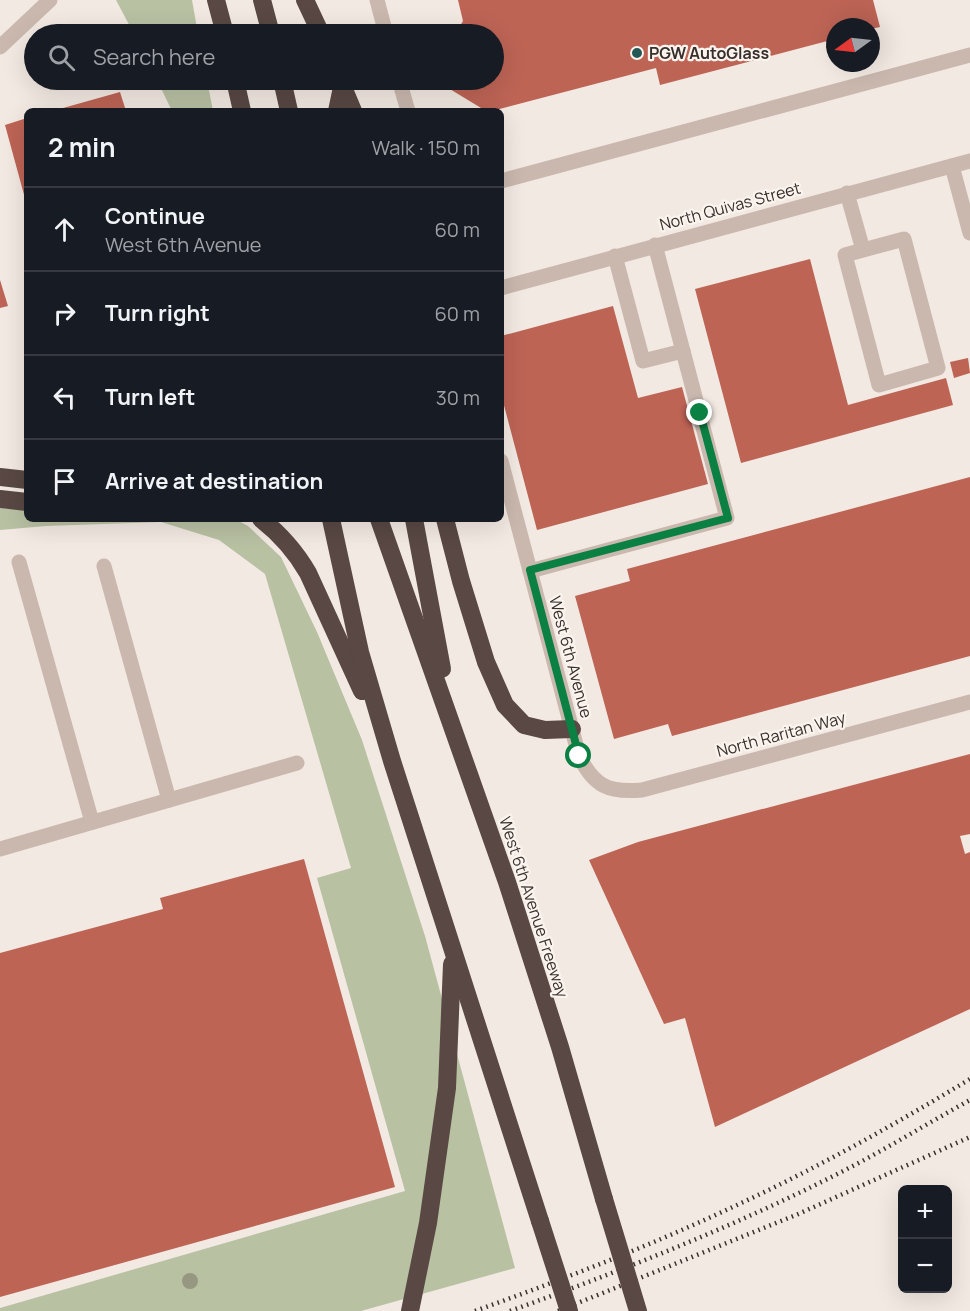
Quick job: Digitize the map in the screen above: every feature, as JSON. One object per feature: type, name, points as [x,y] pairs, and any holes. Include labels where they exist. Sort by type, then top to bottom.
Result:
[{"type":"highway","points":[[216,0],[222,24]]},
{"type":"highway","points":[[262,0],[268,24]]},
{"type":"highway","points":[[305,0],[316,24]]},
{"type":"highway","points":[[237,90],[240,108]]},
{"type":"highway","points":[[284,90],[288,108]]},
{"type":"highway","points":[[337,108],[342,90]]},
{"type":"highway","points":[[344,90],[352,108]]},
{"type":"highway","points":[[0,477],[24,480]]},
{"type":"highway","points":[[0,500],[24,502]]},
{"type":"highway","points":[[265,522],[278,532],[308,573],[328,613],[392,761]]},
{"type":"highway","points":[[332,522],[360,652],[392,761],[569,1311]]},
{"type":"highway","name":"West 6th Avenue Freeway","points":[[380,522],[454,730],[560,1047],[638,1311]]},
{"type":"highway","points":[[414,522],[428,605],[454,730]]},
{"type":"highway","points":[[447,522],[461,581],[486,662],[505,705],[524,725],[545,730],[572,729]]},
{"type":"highway","points":[[410,1311],[440,1138],[449,1059],[453,950]]},
{"type":"highway","points":[[417,1311],[421,1256]]},
{"type":"street","points":[[24,24],[50,0]]},
{"type":"street","points":[[377,0],[383,24]]},
{"type":"street","points":[[0,47],[24,24]]},
{"type":"street","points":[[504,180],[970,55]]},
{"type":"street","points":[[402,90],[407,108]]},
{"type":"street","name":"North Quivas Street","points":[[504,287],[970,161]]},
{"type":"street","points":[[952,166],[970,233]]},
{"type":"street","points":[[847,193],[863,250]]},
{"type":"street","points":[[904,239],[938,368],[879,385],[845,255],[863,250],[904,239]]},
{"type":"street","points":[[530,570],[728,518],[655,246]]},
{"type":"street","points":[[615,256],[643,361],[683,351]]},
{"type":"street","name":"West 6th Avenue","points":[[504,472],[579,756],[585,768],[601,786]]},
{"type":"street","points":[[19,562],[92,822]]},
{"type":"street","points":[[104,566],[169,800]]},
{"type":"street","name":"North Raritan Way","points":[[601,786],[628,791],[642,790],[970,702]]},
{"type":"street","points":[[0,849],[297,763]]},
{"type":"green space","points":[[116,0],[192,0],[196,24],[129,24]]},
{"type":"green space","points":[[162,90],[209,90],[212,108],[171,108]]},
{"type":"green space","points":[[0,508],[24,510],[24,522],[161,522],[46,526],[0,530]]},
{"type":"green space","points":[[161,522],[241,522],[248,526],[281,557],[317,632],[362,740],[425,936],[515,1268],[361,1311],[0,1311],[0,1308],[405,1191],[317,878],[351,868],[265,574],[219,540]]},
{"type":"building","name":"PGW AutoGlass","points":[[458,0],[873,0],[878,18],[826,18],[826,41],[660,85],[656,68],[503,108],[481,108],[451,90],[504,90],[504,24],[461,24],[463,21]]},
{"type":"building","points":[[120,92],[125,108],[63,108]]},
{"type":"building","points":[[24,119],[24,195],[5,125]]},
{"type":"building","points":[[810,259],[848,405],[946,378],[953,405],[741,463],[695,289]]},
{"type":"building","points":[[0,280],[8,306],[0,308]]},
{"type":"building","points":[[613,306],[638,398],[682,387],[708,484],[537,530],[504,405],[504,335]]},
{"type":"building","points":[[968,358],[970,373],[954,378],[950,362]]},
{"type":"building","points":[[970,477],[970,656],[672,736],[668,724],[614,739],[575,596],[630,581],[627,569]]},
{"type":"building","points":[[970,754],[970,834],[960,836],[965,854],[970,852],[970,1009],[715,1127],[685,1018],[664,1024],[589,860],[638,842]]},
{"type":"building","points":[[304,859],[395,1187],[0,1297],[0,953],[163,909],[160,898]]},
{"type":"railway","points":[[475,1311],[608,1261],[737,1205],[855,1145],[970,1079]]},
{"type":"railway","points":[[510,1311],[640,1262],[768,1208],[881,1151],[970,1100]]},
{"type":"railway","points":[[558,1311],[796,1215],[970,1137]]},
{"type":"place","name":"PGW AutoGlass","points":[[637,53]]},
{"type":"route","points":[[579,756],[530,570],[728,518],[700,413]]}]
